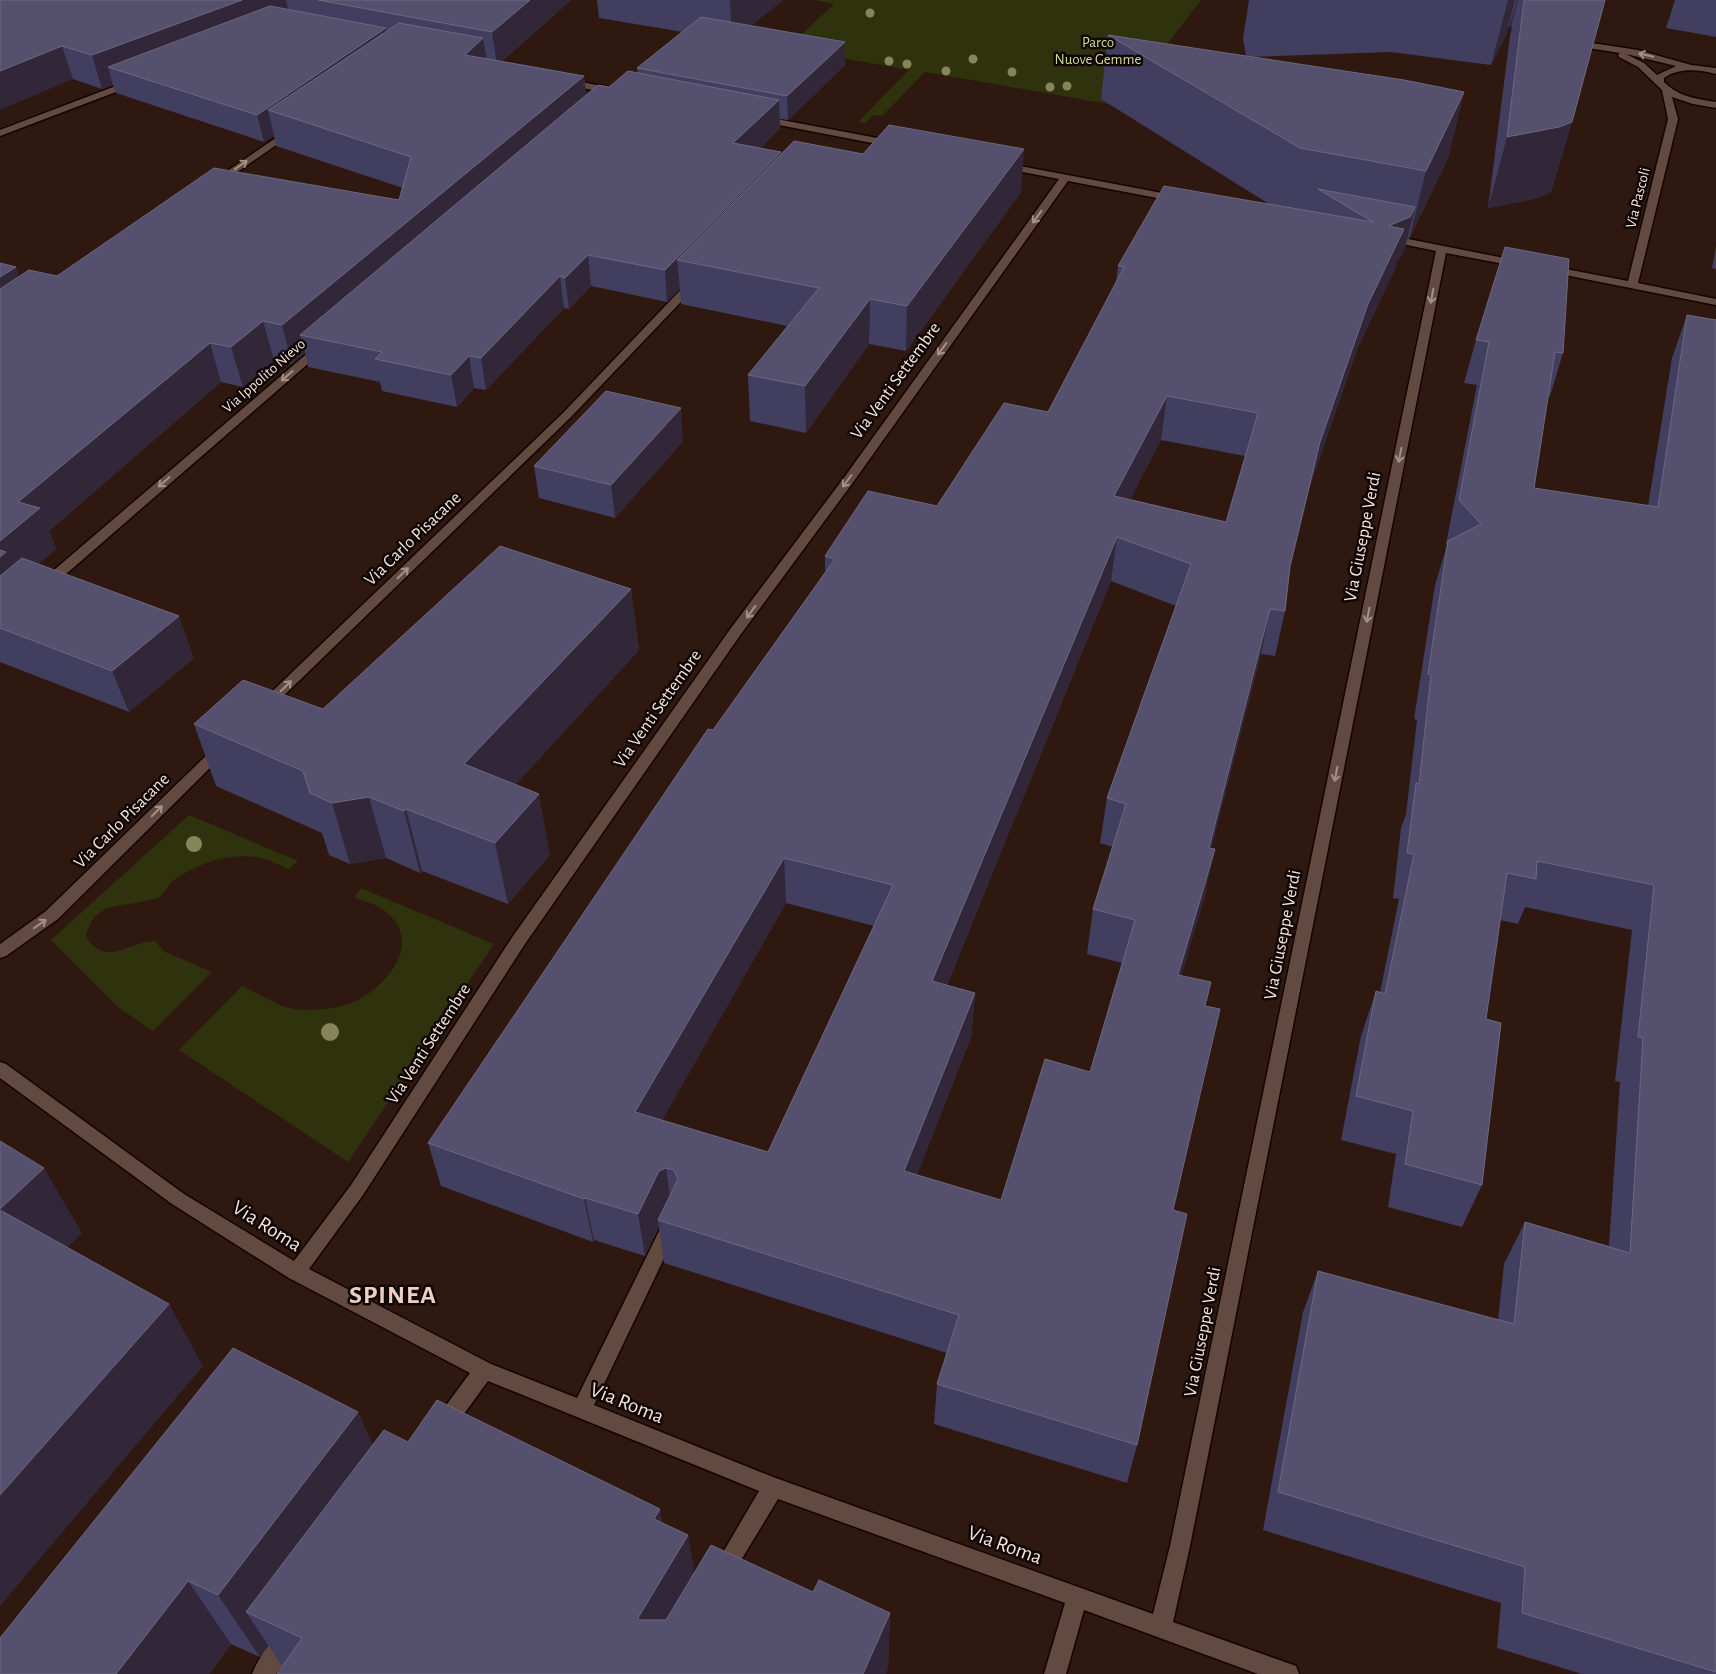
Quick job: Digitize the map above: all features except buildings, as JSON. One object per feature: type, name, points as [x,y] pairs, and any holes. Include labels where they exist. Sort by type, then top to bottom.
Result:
[{"type":"street","points":[[1561,42],[1638,53],[1692,68],[1716,71]]},
{"type":"street","points":[[1590,46],[1632,59],[1641,65],[1663,87],[1679,97],[1716,105]]},
{"type":"street","points":[[1663,87],[1660,77],[1666,72],[1692,68]]},
{"type":"street","points":[[0,133],[147,77]]},
{"type":"street","points":[[556,80],[615,95]]},
{"type":"street","name":"Via Pascoli","points":[[1632,285],[1679,115],[1663,87]]},
{"type":"street","points":[[1679,115],[1716,105]]},
{"type":"street","points":[[747,116],[906,147]]},
{"type":"street","points":[[210,187],[299,125]]},
{"type":"street","points":[[822,143],[832,132]]},
{"type":"street","points":[[990,163],[1190,201]]},
{"type":"street","name":"Via Venti Settembre","points":[[296,1272],[357,1190],[519,940],[730,640],[850,478],[1065,178]]},
{"type":"street","points":[[1373,236],[1716,302]]},
{"type":"street","name":"Via Giuseppe Verdi","points":[[1161,1628],[1180,1546],[1442,248]]},
{"type":"street","name":"Via Carlo Pisacane","points":[[255,716],[567,415],[704,272]]},
{"type":"street","name":"Via Ippolito Nievo","points":[[38,591],[331,339]]},
{"type":"street","name":"Via Carlo Pisacane","points":[[0,952],[52,915],[227,742]]},
{"type":"street","name":"Via Roma","points":[[0,1069],[178,1199],[296,1272],[484,1370],[773,1487],[1288,1674]]},
{"type":"street","points":[[582,1410],[673,1221]]},
{"type":"street","points":[[434,1439],[484,1370]]},
{"type":"street","points":[[711,1592],[773,1487]]},
{"type":"street","points":[[1055,1674],[1077,1597]]},
{"type":"street","points":[[263,1674],[298,1627]]},
{"type":"green space","name":"Parco Nuove Gemme","points":[[814,0],[1201,0],[1120,106],[925,72],[882,116],[873,115],[865,123],[858,122],[909,70],[787,48],[834,4]]},
{"type":"green space","points":[[189,815],[298,861],[289,869],[265,859],[249,856],[216,860],[194,868],[174,880],[158,898],[119,905],[102,911],[95,917],[86,937],[94,946],[102,951],[119,951],[155,941],[165,952],[212,972],[153,1031],[118,1007],[51,940]]},
{"type":"green space","points":[[361,888],[494,944],[348,1162],[179,1050],[242,986],[283,1006],[308,1010],[330,1009],[351,1003],[377,987],[388,976],[396,963],[401,950],[401,936],[396,923],[385,911],[354,897]]},
{"type":"district","name":"SPINEA","points":[[393,1295]]}]
